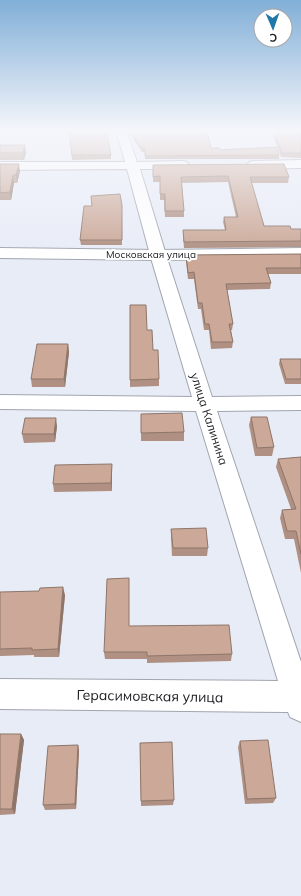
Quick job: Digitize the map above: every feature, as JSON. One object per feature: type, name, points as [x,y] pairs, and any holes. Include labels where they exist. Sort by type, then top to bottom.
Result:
[{"type":"street","name":"улица Калинина","points":[[135,172],[158,254],[300,700]]},
{"type":"street","name":"Московская улица","points":[[0,253],[301,253]]},
{"type":"street","points":[[0,402],[205,404],[301,403]]},
{"type":"street","name":"Герасимовская улица","points":[[0,694],[300,700]]},
{"type":"building","points":[[0,172],[17,172],[16,175],[13,175],[10,192],[0,193]]},
{"type":"building","points":[[153,172],[287,172],[289,177],[250,177],[264,226],[290,226],[291,229],[301,229],[301,241],[184,242],[183,230],[226,230],[224,217],[238,217],[228,176],[181,177],[184,211],[165,211],[165,194],[160,194],[160,176],[153,177]]},
{"type":"building","points":[[120,194],[122,205],[122,240],[80,240],[84,206],[92,206],[91,196]]},
{"type":"building","points":[[301,254],[301,268],[266,268],[271,283],[226,284],[233,324],[229,324],[233,342],[212,342],[209,324],[205,324],[202,303],[198,303],[194,272],[188,273],[186,255]]},
{"type":"building","points":[[130,305],[146,305],[147,330],[152,330],[153,350],[158,350],[159,379],[130,380]]},
{"type":"building","points":[[37,344],[68,344],[64,379],[31,379]]},
{"type":"building","points":[[280,359],[301,359],[301,379],[286,379]]},
{"type":"building","points":[[182,413],[184,432],[141,433],[141,414]]},
{"type":"building","points":[[251,417],[267,417],[274,447],[257,448]]},
{"type":"building","points":[[25,418],[56,418],[54,434],[22,434]]},
{"type":"building","points":[[301,457],[301,554],[296,531],[287,531],[282,510],[296,509],[278,459]]},
{"type":"building","points":[[112,464],[111,483],[53,484],[55,465]]},
{"type":"building","points":[[206,528],[208,548],[173,548],[171,529]]},
{"type":"building","points":[[129,578],[129,626],[229,625],[232,654],[147,656],[147,652],[104,652],[107,579]]},
{"type":"building","points":[[63,587],[58,649],[0,649],[0,592],[39,591],[40,588]]},
{"type":"building","points":[[0,734],[21,734],[12,809],[0,809]]},
{"type":"building","points":[[268,740],[276,798],[247,799],[240,741]]},
{"type":"building","points":[[172,742],[174,800],[141,801],[140,743]]},
{"type":"building","points":[[78,745],[75,804],[43,805],[48,746]]}]
